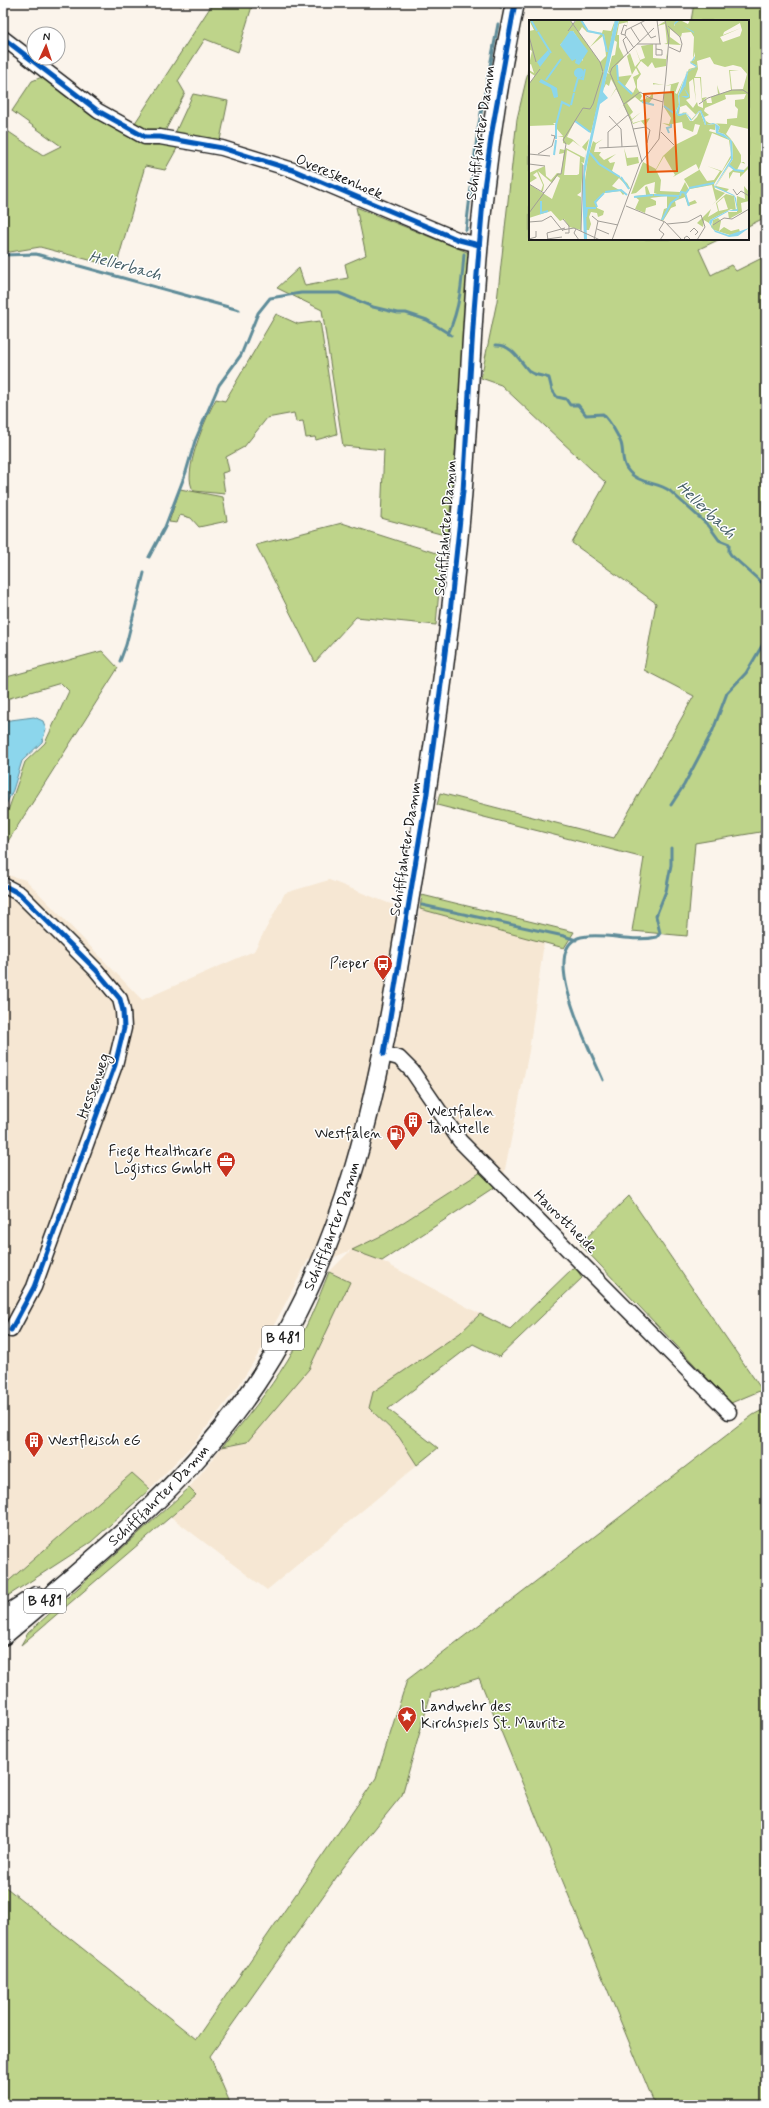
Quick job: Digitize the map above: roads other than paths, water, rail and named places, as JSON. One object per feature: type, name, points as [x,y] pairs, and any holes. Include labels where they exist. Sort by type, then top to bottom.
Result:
[{"type":"main road","name":"Schifffahrter Damm","points":[[3,1636],[151,1508],[192,1466],[233,1416],[258,1381],[298,1310],[333,1232],[358,1158],[384,1054],[427,793],[456,568],[463,491],[479,245],[492,131],[515,3]]},
{"type":"main road","name":"Schifffahrter Damm","points":[[3,1618],[86,1565]]},
{"type":"street","name":"Overeskenhoek","points":[[3,38],[98,111],[145,137],[160,137],[222,148],[286,168],[458,240],[479,245]]},
{"type":"street","name":"Hessenweg","points":[[3,885],[20,894],[96,970],[120,999],[123,1011],[124,1028],[114,1065],[34,1287],[11,1330]]},
{"type":"street","name":"Haurottheide","points":[[384,1054],[399,1058],[412,1071],[460,1141],[729,1412]]},
{"type":"water","points":[[34,717],[43,721],[46,729],[42,742],[22,761],[13,790],[3,811],[3,721]]},
{"type":"waterway","points":[[501,7],[502,3]]},
{"type":"waterway","points":[[466,230],[478,129],[498,24]]},
{"type":"waterway","name":"Hellerbach","points":[[3,255],[36,254],[239,310]]},
{"type":"waterway","points":[[448,334],[458,305],[464,254]]},
{"type":"waterway","points":[[149,557],[165,527],[186,472],[195,441],[219,385],[241,355],[258,313],[270,298],[301,293],[339,293],[373,307],[398,313],[406,313],[427,320],[451,335]]},
{"type":"waterway","name":"Hellerbach","points":[[496,345],[501,345],[511,350],[530,372],[549,378],[552,390],[557,397],[566,399],[570,405],[578,405],[586,415],[603,414],[619,439],[622,446],[625,466],[631,474],[637,478],[670,491],[709,526],[719,540],[729,544],[729,552],[731,555],[761,582],[766,583]]},
{"type":"waterway","points":[[120,661],[126,645],[144,573]]},
{"type":"waterway","points":[[671,805],[684,785],[713,730],[727,693],[746,673],[766,639]]},
{"type":"waterway","points":[[603,1080],[571,1004],[566,981],[564,961],[569,945],[581,937],[600,936],[638,939],[657,937],[660,933],[656,916],[666,891],[671,865],[671,848]]},
{"type":"waterway","points":[[422,905],[564,936],[576,940]]},
{"type":"place","name":"Pieper","points":[[383,981]]},
{"type":"place","name":"Westfalen Tankstelle","points":[[413,1138]]},
{"type":"place","name":"Westfalen","points":[[396,1151]]},
{"type":"place","name":"Fiege Healthcare Logistics GmbH","points":[[226,1178]]},
{"type":"place","name":"Westfleisch eG","points":[[34,1458]]},
{"type":"place","name":"Landwehr des Kirchspiels St. Mauritz","points":[[407,1733]]}]
